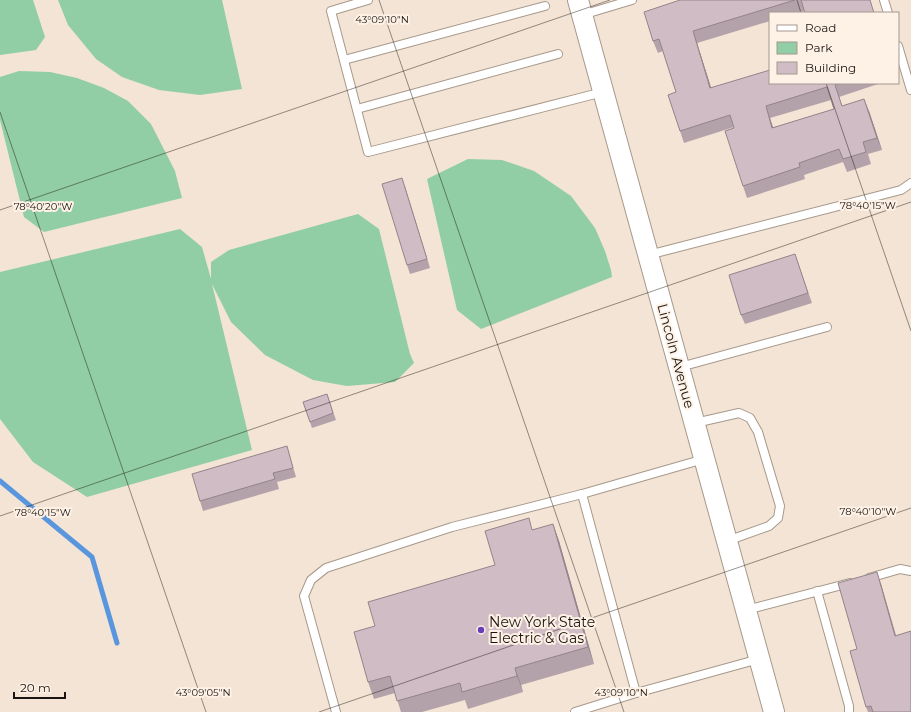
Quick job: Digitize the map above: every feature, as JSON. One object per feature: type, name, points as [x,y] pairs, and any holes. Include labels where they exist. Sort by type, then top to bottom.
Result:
[{"type":"street","name":"Lincoln Avenue","points":[[580,8],[774,712]]},
{"type":"lane","points":[[368,0],[331,10],[368,152],[603,92]]},
{"type":"lane","points":[[580,8],[632,0]]},
{"type":"lane","points":[[884,0],[888,12]]},
{"type":"lane","points":[[344,60],[545,6]]},
{"type":"lane","points":[[899,49],[911,90]]},
{"type":"lane","points":[[356,109],[558,54]]},
{"type":"lane","points":[[648,255],[901,190],[911,183]]},
{"type":"lane","points":[[679,368],[827,327]]},
{"type":"lane","points":[[694,423],[739,413],[750,418],[758,432],[780,506],[778,518],[769,526],[727,541]]},
{"type":"lane","points":[[336,712],[304,596],[311,580],[326,568],[452,527],[582,494],[704,459]]},
{"type":"lane","points":[[582,494],[636,693]]},
{"type":"lane","points":[[746,610],[900,570],[911,571]]},
{"type":"lane","points":[[817,591],[849,706],[849,712]]},
{"type":"lane","points":[[575,712],[636,693],[760,659]]},
{"type":"green space","points":[[0,0],[33,0],[45,37],[36,50],[0,55]]},
{"type":"green space","points":[[58,0],[222,0],[242,89],[200,95],[159,90],[122,77],[96,59],[68,25]]},
{"type":"green space","points":[[19,71],[50,72],[77,78],[104,88],[128,101],[151,124],[175,171],[182,198],[44,232],[24,217],[0,120],[0,77]]},
{"type":"green space","points":[[468,159],[502,160],[534,171],[571,196],[595,228],[605,251],[612,277],[481,329],[457,310],[427,179]]},
{"type":"green space","points":[[358,214],[379,229],[410,354],[414,363],[395,382],[347,386],[313,380],[265,355],[231,322],[212,284],[252,450],[87,497],[33,462],[0,419],[0,272],[180,229],[202,247],[211,279],[211,262],[229,250]]},
{"type":"building","points":[[680,0],[795,0],[693,31],[710,88],[769,70],[769,84],[838,84],[835,85],[842,106],[864,99],[877,138],[863,142],[866,152],[843,159],[839,149],[799,163],[800,167],[743,186],[725,131],[734,128],[730,115],[680,131],[668,95],[676,92],[659,39],[653,41],[644,12]],"holes":[[[827,87],[834,109],[772,128],[766,106]]]},
{"type":"building","points":[[801,0],[870,0],[874,12],[805,12]]},
{"type":"building","points":[[402,178],[427,259],[407,265],[382,184]]},
{"type":"building","points":[[795,254],[808,293],[741,315],[729,275]]},
{"type":"building","points":[[327,394],[333,413],[310,422],[303,402]]},
{"type":"building","points":[[287,446],[293,468],[273,473],[275,479],[200,501],[192,474]]},
{"type":"building","name":"New York State Electric & Gas","points":[[529,518],[532,530],[553,524],[588,647],[515,668],[517,676],[462,692],[460,683],[397,701],[390,676],[368,682],[354,632],[375,626],[368,602],[495,565],[485,531]]},
{"type":"building","points":[[877,572],[895,636],[911,631],[911,712],[873,712],[871,706],[866,707],[850,651],[857,649],[838,583]]},
{"type":"waterway","points":[[0,481],[92,557],[117,643]]},
{"type":"place","name":"New York State Electric & Gas","points":[[481,630]]}]
